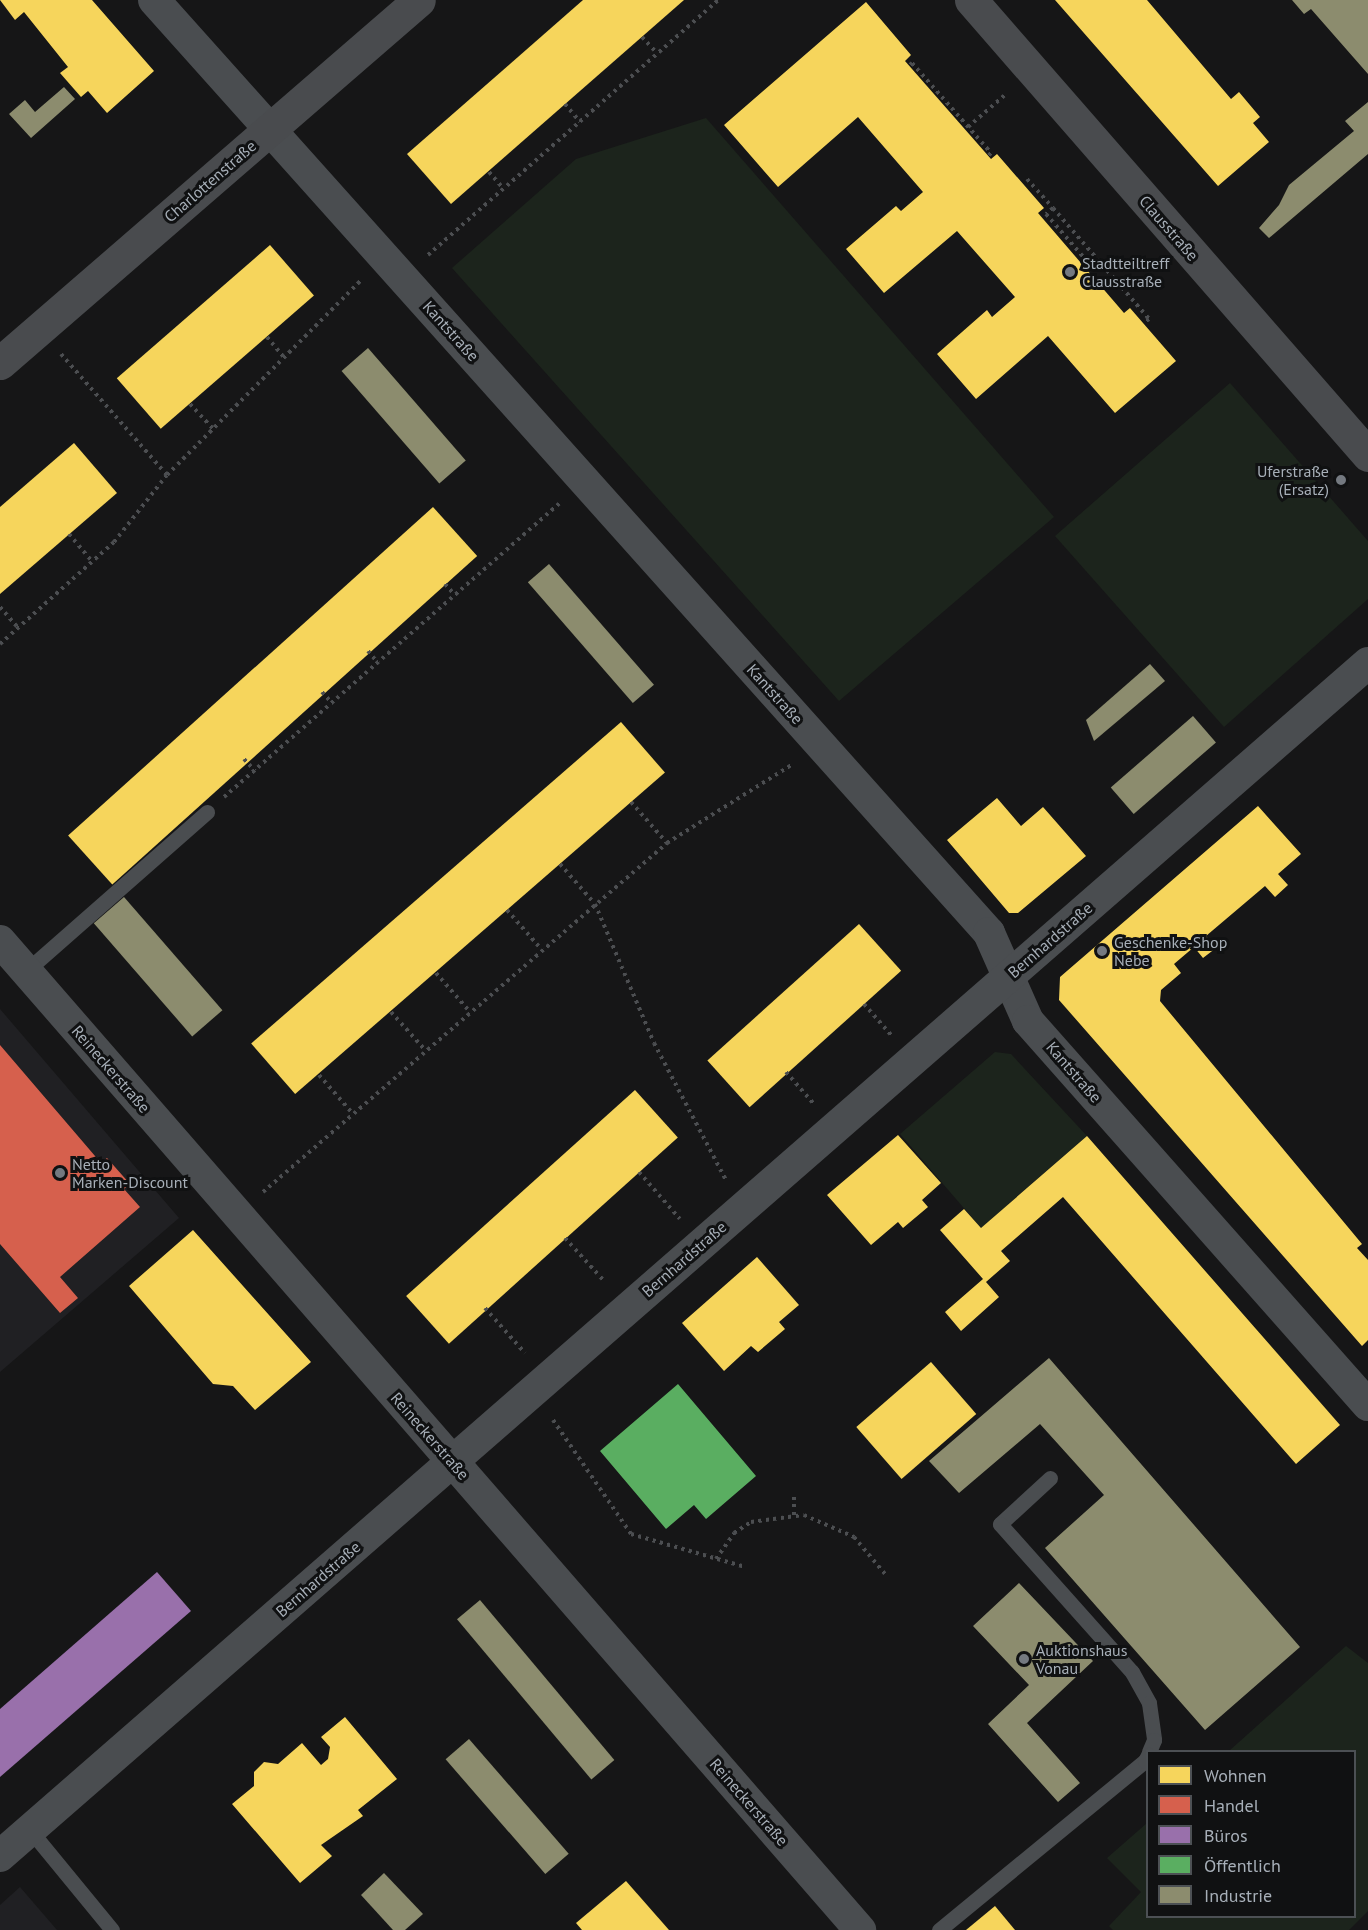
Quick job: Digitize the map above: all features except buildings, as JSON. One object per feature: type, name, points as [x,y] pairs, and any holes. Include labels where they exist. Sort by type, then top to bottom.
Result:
[{"type":"main road","name":"Charlottenstraße","points":[[0,363],[419,0]]},
{"type":"main road","name":"Clausstraße","points":[[971,0],[1368,455]]},
{"type":"street","name":"Kantstraße","points":[[154,0],[988,933],[1028,1021],[1368,1405]]},
{"type":"street","name":"Bernhardstraße","points":[[0,1856],[1368,663]]},
{"type":"street","name":"Reineckerstraße","points":[[0,941],[860,1930]]},
{"type":"lane","points":[[26,971],[207,812]]},
{"type":"lane","points":[[1050,1478],[1000,1524],[1132,1672],[1149,1703],[1154,1740],[1149,1750]]},
{"type":"lane","points":[[939,1930],[1146,1758]]},
{"type":"lane","points":[[30,1830],[112,1930]]},
{"type":"path","points":[[0,644],[114,542],[167,475],[285,357],[394,266],[504,188],[718,0]]},
{"type":"path","points":[[642,37],[657,53]]},
{"type":"path","points":[[909,65],[912,63],[991,153],[988,156]]},
{"type":"path","points":[[968,127],[1033,71]]},
{"type":"path","points":[[565,104],[580,122]]},
{"type":"path","points":[[489,172],[504,188]]},
{"type":"path","points":[[1027,179],[1149,319],[1143,323]]},
{"type":"path","points":[[1053,208],[1046,214],[1086,260],[1081,263]]},
{"type":"path","points":[[39,329],[167,475]]},
{"type":"path","points":[[267,337],[285,357]]},
{"type":"path","points":[[190,404],[213,429]]},
{"type":"path","points":[[207,812],[585,481]]},
{"type":"path","points":[[69,534],[92,561]]},
{"type":"path","points":[[445,584],[455,595]]},
{"type":"path","points":[[0,607],[18,628]]},
{"type":"path","points":[[368,651],[378,663]]},
{"type":"path","points":[[322,692],[332,703]]},
{"type":"path","points":[[238,1214],[667,843],[821,746]]},
{"type":"path","points":[[244,759],[255,771]]},
{"type":"path","points":[[631,802],[667,843]]},
{"type":"path","points":[[560,864],[596,904],[654,1043],[742,1209]]},
{"type":"path","points":[[507,910],[542,950]]},
{"type":"path","points":[[435,973],[470,1012]]},
{"type":"path","points":[[864,1004],[912,1060]]},
{"type":"path","points":[[391,1012],[426,1051]]},
{"type":"path","points":[[786,1072],[835,1128]]},
{"type":"path","points":[[319,1075],[353,1114]]},
{"type":"path","points":[[639,1172],[702,1244]]},
{"type":"path","points":[[566,1238],[628,1308]]},
{"type":"path","points":[[485,1308],[547,1378]]},
{"type":"path","points":[[560,1429],[631,1534],[745,1567]]},
{"type":"path","points":[[794,1494],[794,1515]]},
{"type":"path","points":[[716,1559],[734,1533],[751,1522],[794,1515],[829,1523],[854,1537],[885,1574]]},
{"type":"shaded area","points":[[706,118],[1054,517],[839,701],[452,268],[576,159]]},
{"type":"shaded area","points":[[1230,383],[1368,541],[1368,599],[1224,727],[1055,536]]},
{"type":"shaded area","points":[[0,1009],[179,1218],[0,1372]]},
{"type":"shaded area","points":[[995,1052],[1011,1054],[1087,1136],[981,1228],[900,1134]]},
{"type":"shaded area","points":[[1346,1646],[1368,1663],[1368,1911],[1349,1930],[1113,1930],[1109,1926],[1141,1892],[1107,1858],[1146,1824],[1146,1918],[1356,1918],[1356,1750],[1230,1750]]},
{"type":"shaded area","points":[[20,1887],[57,1930],[0,1930],[0,1905]]},
{"type":"place","name":"Stadtteiltreff Clausstraße","points":[[1070,272]]},
{"type":"place","name":"Uferstraße (Ersatz)","points":[[1341,480]]},
{"type":"place","name":"Geschenke-Shop Nebe","points":[[1102,951]]},
{"type":"place","name":"Netto Marken-Discount","points":[[60,1173]]},
{"type":"place","name":"Auktionshaus Vonau","points":[[1024,1659]]}]
